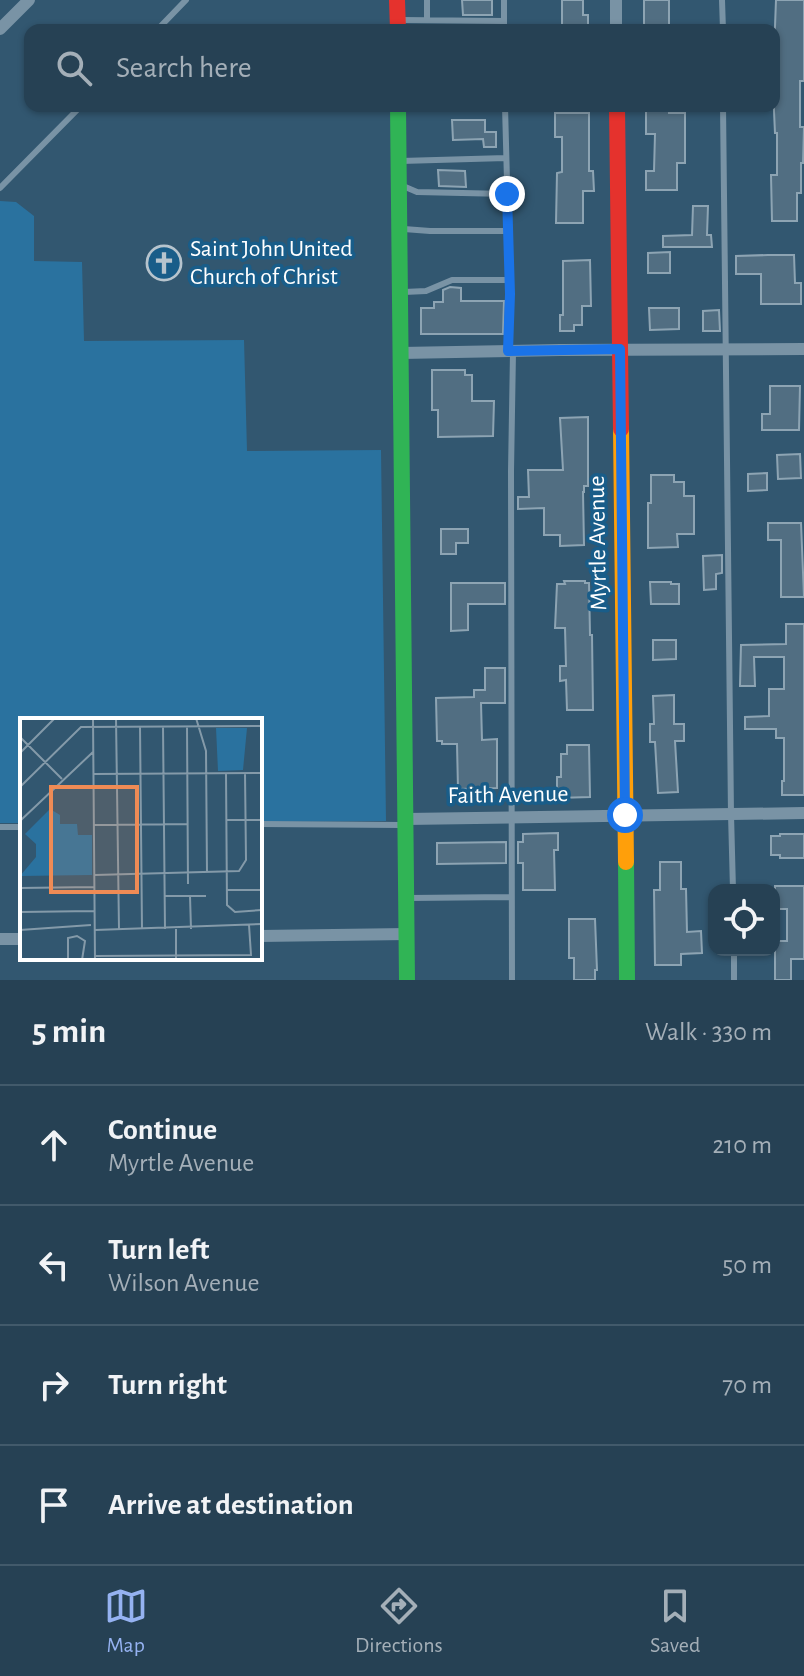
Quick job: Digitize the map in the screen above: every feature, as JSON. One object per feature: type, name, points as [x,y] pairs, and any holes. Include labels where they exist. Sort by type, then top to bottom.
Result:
[{"type":"main road","points":[[397,0],[398,24]]},
{"type":"main road","points":[[398,112],[407,980]]},
{"type":"main road","name":"Myrtle Avenue","points":[[617,112],[627,980]]},
{"type":"street","points":[[0,29],[29,0]]},
{"type":"street","points":[[616,0],[616,24]]},
{"type":"street","points":[[401,353],[804,349]]},
{"type":"street","name":"Faith Avenue","points":[[406,822],[511,817],[804,813]]},
{"type":"street","points":[[262,936],[407,934]]},
{"type":"lane","points":[[163,24],[186,0]]},
{"type":"lane","points":[[427,0],[427,20]]},
{"type":"lane","points":[[404,24],[427,20],[504,21],[504,0]]},
{"type":"lane","points":[[722,0],[723,24]]},
{"type":"lane","points":[[0,188],[75,112]]},
{"type":"lane","points":[[505,112],[510,351],[512,980]]},
{"type":"lane","points":[[723,112],[733,884]]},
{"type":"lane","points":[[398,161],[506,158]]},
{"type":"lane","points":[[399,184],[417,192],[507,194]]},
{"type":"lane","points":[[400,229],[508,231]]},
{"type":"lane","points":[[400,292],[426,291],[452,280],[509,280]]},
{"type":"lane","points":[[262,824],[406,822]]},
{"type":"lane","points":[[406,898],[511,897]]},
{"type":"lane","points":[[734,956],[734,980]]},
{"type":"shaded area","points":[[0,201],[16,202],[34,216],[34,261],[82,262],[84,341],[244,340],[247,451],[381,450],[386,821],[262,822],[262,718],[20,718],[20,823],[0,823]]},
{"type":"building","points":[[462,0],[492,0],[492,15],[463,15]]},
{"type":"building","points":[[562,0],[583,0],[583,15],[588,15],[588,24],[562,24]]},
{"type":"building","points":[[644,0],[669,0],[669,24],[644,24]]},
{"type":"building","points":[[776,0],[804,0],[804,81],[800,81],[803,163],[801,193],[797,193],[797,221],[772,221],[771,175],[777,175],[774,112],[780,112],[780,24],[775,24]]},
{"type":"building","points":[[646,112],[685,113],[685,163],[677,163],[677,190],[646,190],[646,171],[654,171],[655,134],[646,134]]},
{"type":"building","points":[[555,113],[589,113],[589,171],[593,171],[594,191],[583,191],[583,223],[556,223],[557,173],[562,172],[562,137],[555,137]]},
{"type":"building","points":[[452,120],[485,120],[485,132],[496,132],[496,147],[484,147],[483,139],[453,140]]},
{"type":"building","points":[[438,170],[465,171],[466,187],[439,186]]},
{"type":"building","points":[[693,206],[708,206],[707,235],[711,235],[712,247],[663,247],[663,236],[692,235]]},
{"type":"building","points":[[670,252],[670,273],[648,273],[648,253]]},
{"type":"building","points":[[794,255],[795,283],[801,283],[801,304],[761,304],[761,274],[736,274],[736,256]]},
{"type":"building","points":[[590,260],[591,306],[582,306],[582,325],[574,325],[574,331],[560,331],[563,261]]},
{"type":"building","points":[[461,288],[461,301],[504,301],[503,334],[421,334],[421,308],[434,308],[434,302],[443,302],[443,290]]},
{"type":"building","points":[[649,308],[679,308],[679,329],[650,330]]},
{"type":"building","points":[[719,310],[720,331],[703,331],[703,311]]},
{"type":"building","points":[[432,370],[465,370],[465,375],[472,375],[472,401],[494,401],[493,436],[438,437],[438,410],[432,410]]},
{"type":"building","points":[[770,386],[800,386],[799,430],[762,430],[762,414],[770,414]]},
{"type":"building","points":[[588,417],[588,486],[584,486],[583,492],[584,545],[560,546],[560,535],[544,535],[544,508],[518,509],[518,497],[529,497],[528,470],[563,470],[560,418]]},
{"type":"building","points":[[800,454],[801,478],[778,479],[777,455]]},
{"type":"building","points":[[767,473],[767,490],[748,491],[748,474]]},
{"type":"building","points":[[651,475],[674,475],[674,482],[684,482],[684,496],[694,496],[694,534],[677,534],[678,547],[648,548]]},
{"type":"building","points":[[768,523],[801,523],[804,597],[781,597],[781,540],[768,540]]},
{"type":"building","points":[[441,529],[468,529],[468,543],[456,543],[456,554],[441,554]]},
{"type":"building","points":[[722,555],[722,573],[716,574],[716,589],[704,590],[703,556]]},
{"type":"building","points":[[564,581],[589,583],[593,710],[567,710],[566,680],[560,681],[560,666],[566,666],[565,628],[555,628],[557,584],[565,584]]},
{"type":"building","points":[[650,582],[679,584],[679,604],[651,604]]},
{"type":"building","points":[[451,583],[505,583],[505,604],[468,604],[468,630],[451,631]]},
{"type":"building","points":[[786,624],[804,624],[804,795],[782,795],[784,738],[776,738],[776,729],[745,729],[745,717],[769,716],[769,689],[784,689],[784,657],[754,657],[755,686],[740,686],[741,645],[786,644]]},
{"type":"building","points":[[653,640],[676,640],[676,659],[653,660]]},
{"type":"building","points":[[485,668],[505,668],[505,703],[481,703],[482,740],[497,739],[497,788],[458,789],[457,744],[437,741],[436,698],[474,697],[474,690],[485,690]]},
{"type":"building","points":[[674,695],[674,724],[684,724],[684,741],[675,741],[678,792],[658,793],[655,742],[650,742],[650,724],[654,724],[653,696]]},
{"type":"building","points":[[567,745],[589,745],[590,797],[557,798],[561,754],[567,754]]},
{"type":"building","points":[[558,833],[558,850],[554,850],[555,890],[523,890],[523,863],[518,863],[518,842],[523,842],[523,834]]},
{"type":"building","points":[[804,834],[804,858],[771,855],[771,836]]},
{"type":"building","points":[[506,842],[506,863],[437,864],[437,843]]},
{"type":"building","points":[[660,862],[681,862],[681,889],[686,889],[687,932],[701,931],[702,953],[681,954],[681,965],[655,965],[654,890],[660,890]]},
{"type":"building","points":[[780,886],[804,886],[804,959],[791,959],[791,980],[775,980],[775,956],[780,956],[780,941],[787,941],[787,909],[780,909]]},
{"type":"building","points":[[569,919],[595,919],[595,980],[574,980],[574,958],[569,958]]},
{"type":"traffic: fast","points":[[398,112],[407,980]]},
{"type":"traffic: fast","points":[[626,862],[627,980]]},
{"type":"traffic: slow","points":[[621,429],[626,862]]},
{"type":"traffic: jam","points":[[397,0],[398,24]]},
{"type":"traffic: jam","points":[[617,112],[621,429]]},
{"type":"place","name":"Saint John United Church of Christ","points":[[164,263]]},
{"type":"route","points":[[507,194],[508,351],[620,349],[625,815]]}]
